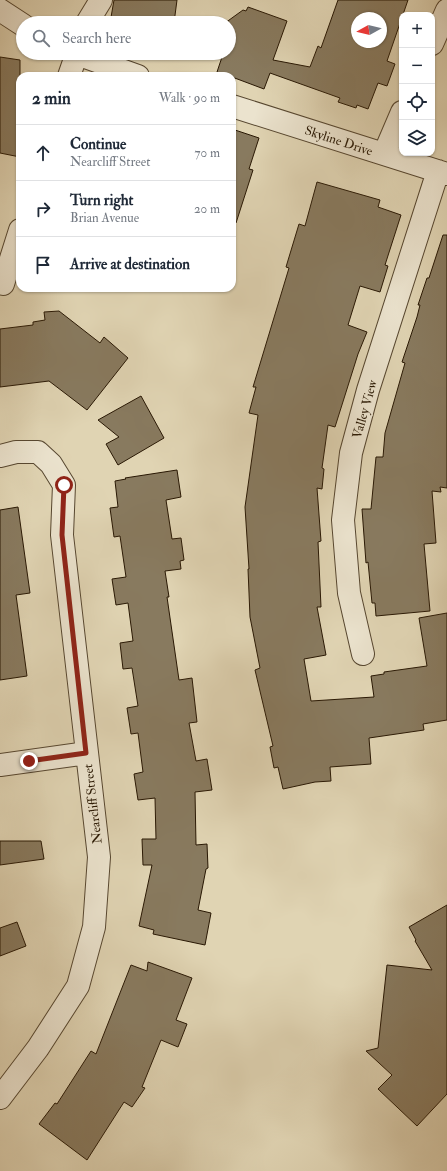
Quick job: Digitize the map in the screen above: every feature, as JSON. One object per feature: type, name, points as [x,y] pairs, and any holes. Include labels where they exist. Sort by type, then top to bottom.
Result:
[{"type":"street","points":[[91,16],[101,0]]},
{"type":"street","points":[[0,10],[16,20]]},
{"type":"street","points":[[435,37],[447,10]]},
{"type":"street","points":[[70,72],[73,60]]},
{"type":"street","points":[[94,60],[127,72]]},
{"type":"street","name":"Skyline Drive","points":[[236,107],[442,172]]},
{"type":"street","points":[[384,154],[399,119]]},
{"type":"street","name":"Valley View","points":[[363,654],[349,593],[343,520],[351,453],[368,390],[442,172]]},
{"type":"street","points":[[3,284],[16,243]]},
{"type":"street","name":"Nearcliff Street","points":[[0,456],[16,452],[38,452],[51,464],[64,485],[62,535],[99,858],[94,927],[78,986],[38,1048],[0,1098]]},
{"type":"street","points":[[0,765],[86,753]]},
{"type":"building","points":[[114,0],[177,0],[175,16],[111,16]]},
{"type":"building","points":[[338,0],[408,0],[404,12],[399,12],[399,26],[387,61],[395,64],[387,86],[378,83],[368,109],[357,105],[356,108],[338,102],[340,98],[270,73],[264,89],[236,78],[236,72],[217,72],[221,60],[236,60],[236,16],[235,16],[243,10],[246,11],[248,7],[287,21],[273,60],[310,67],[318,46],[321,48]]},
{"type":"building","points":[[0,57],[20,60],[20,72],[16,72],[16,156],[0,153]]},
{"type":"building","points":[[236,130],[259,138],[249,169],[253,170],[236,223]]},
{"type":"building","points":[[317,182],[380,200],[378,207],[401,215],[385,265],[388,266],[380,292],[360,286],[348,325],[367,332],[358,354],[335,427],[328,425],[322,468],[324,469],[322,489],[317,488],[321,541],[318,542],[321,607],[317,607],[326,655],[304,659],[311,701],[374,697],[371,676],[384,674],[384,672],[427,666],[419,618],[447,613],[447,720],[423,724],[424,730],[369,738],[371,764],[330,767],[331,781],[315,782],[283,789],[278,767],[274,768],[270,747],[273,746],[255,670],[260,668],[250,617],[245,507],[258,415],[249,413],[256,387],[253,387],[289,268],[286,267],[299,224],[305,226]]},
{"type":"building","points":[[443,235],[447,235],[447,488],[440,487],[441,492],[432,491],[436,543],[424,544],[430,611],[376,616],[375,603],[372,603],[368,562],[366,563],[362,509],[371,509],[376,457],[383,457],[385,433],[405,363],[402,362],[417,317],[420,305],[418,305],[427,278],[429,278]]},
{"type":"building","points":[[59,311],[100,343],[104,337],[128,358],[87,410],[49,381],[0,387],[0,329],[33,325],[33,322],[45,320],[44,312]]},
{"type":"building","points":[[141,396],[164,438],[118,465],[106,444],[119,437],[98,420]]},
{"type":"building","points":[[177,470],[181,497],[166,500],[172,539],[181,538],[184,560],[180,561],[181,569],[165,571],[169,597],[167,597],[179,680],[192,678],[197,722],[189,723],[196,761],[207,759],[212,790],[195,792],[196,845],[207,844],[208,868],[206,869],[198,910],[211,913],[205,945],[153,934],[154,930],[139,926],[152,865],[143,865],[142,839],[156,839],[155,798],[138,800],[134,774],[143,772],[138,733],[131,734],[127,708],[138,706],[132,668],[123,669],[120,643],[133,641],[128,603],[116,605],[112,579],[126,577],[120,536],[114,537],[110,508],[118,507],[115,481],[126,479],[125,478]]},
{"type":"building","points":[[18,507],[30,593],[16,595],[27,676],[0,680],[0,510]]},
{"type":"building","points":[[0,841],[41,841],[44,859],[0,865]]},
{"type":"building","points":[[447,905],[447,1094],[417,1126],[378,1089],[392,1075],[366,1051],[378,1048],[387,965],[432,970],[415,941],[416,940],[409,927]]},
{"type":"building","points":[[17,922],[26,946],[0,956],[0,928]]},
{"type":"building","points":[[148,962],[192,978],[176,1020],[187,1024],[178,1047],[161,1040],[142,1087],[145,1088],[132,1107],[124,1102],[87,1160],[39,1124],[55,1103],[57,1104],[91,1051],[96,1054],[131,965],[147,971]]},
{"type":"route","points":[[29,761],[86,753],[62,535],[64,485]]}]
